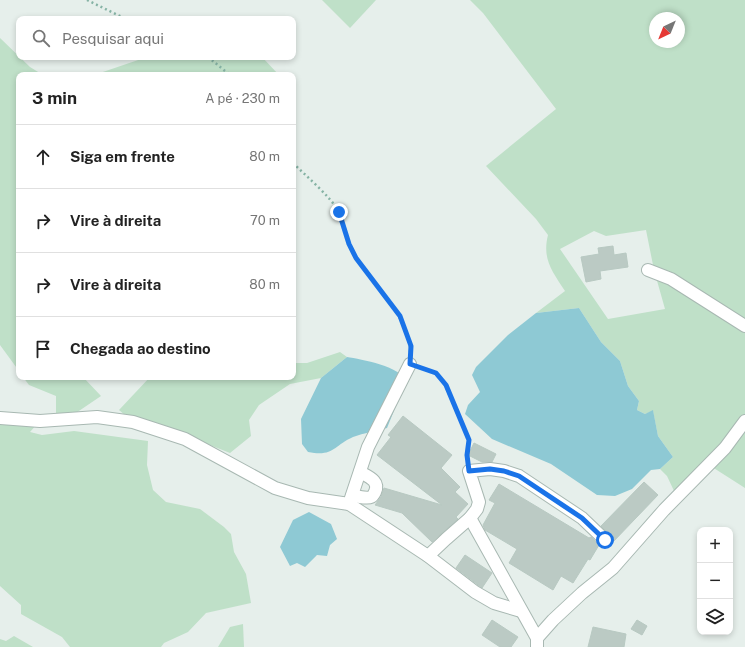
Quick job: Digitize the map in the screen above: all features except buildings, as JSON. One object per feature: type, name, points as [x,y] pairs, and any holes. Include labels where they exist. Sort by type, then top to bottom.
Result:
[{"type":"lane","points":[[648,270],[671,279],[745,326]]},
{"type":"lane","points":[[351,500],[368,447],[410,364]]},
{"type":"lane","points":[[0,418],[40,421],[97,417],[133,422],[185,439],[274,488],[308,498],[351,500],[370,498],[376,491],[377,486],[375,481],[360,472]]},
{"type":"lane","points":[[470,518],[537,643],[553,620],[614,568],[664,510],[725,448],[745,421]]},
{"type":"lane","points":[[428,556],[470,518],[477,509],[479,502],[469,471],[490,469],[504,471],[519,476],[582,518],[605,540]]},
{"type":"lane","points":[[351,500],[475,592],[494,603],[521,611]]},
{"type":"path","points":[[87,0],[120,16]]},
{"type":"path","points":[[212,60],[226,72]]},
{"type":"path","points":[[296,166],[328,198],[339,212],[349,244],[356,258],[400,316],[411,346],[410,364],[436,373],[446,385],[469,440],[467,455],[469,471]]},
{"type":"green space","points":[[322,0],[376,0],[350,28]]},
{"type":"green space","points":[[470,0],[745,0],[745,488],[709,465],[675,493],[667,476],[660,469],[673,457],[658,436],[653,411],[645,414],[637,410],[639,401],[628,386],[620,361],[601,342],[579,308],[536,313],[565,291],[552,271],[547,258],[546,243],[548,235],[536,219],[486,166],[556,109],[483,13]],"holes":[[[646,230],[654,270],[665,309],[608,319],[560,249],[594,231],[606,236]]]},
{"type":"green space","points":[[0,38],[16,53],[16,60],[23,60],[38,72],[16,72],[16,367],[0,345]]},
{"type":"green space","points":[[138,60],[265,60],[276,72],[103,72]]},
{"type":"green space","points":[[340,352],[347,357],[321,378],[290,384],[259,405],[249,420],[251,436],[230,453],[152,422],[126,416],[119,410],[147,380],[296,380],[296,363],[307,363]]},
{"type":"green space","points":[[25,380],[86,380],[101,396],[70,417],[56,418],[56,396],[29,385]]},
{"type":"green space","points":[[0,413],[44,416],[30,432],[42,435],[74,431],[148,441],[147,465],[153,490],[166,502],[200,509],[231,534],[234,552],[246,574],[251,603],[206,613],[188,632],[164,643],[161,647],[70,647],[62,637],[21,614],[21,605],[0,586]]},
{"type":"green space","points":[[243,624],[244,647],[218,647],[230,627]]},
{"type":"green space","points":[[14,636],[33,647],[0,647],[0,639],[6,641]]},
{"type":"water","points":[[579,308],[601,342],[620,361],[628,386],[639,401],[637,410],[645,414],[653,410],[658,436],[673,457],[660,469],[651,470],[632,489],[615,496],[597,495],[551,464],[492,439],[465,414],[468,405],[480,392],[472,375],[476,367],[508,335],[536,313]]},
{"type":"water","points":[[347,357],[380,364],[397,372],[403,376],[406,381],[387,428],[353,437],[328,452],[308,452],[302,444],[301,419],[321,378]]},
{"type":"water","points":[[309,512],[331,524],[337,539],[330,545],[327,556],[317,555],[305,567],[297,563],[290,566],[280,547],[293,520]]},
{"type":"route","points":[[339,212],[349,244],[356,258],[374,284],[400,316],[411,346],[410,364],[436,373],[446,385],[469,440],[467,455],[469,471],[490,469],[504,471],[519,476],[582,518],[605,540]]}]
